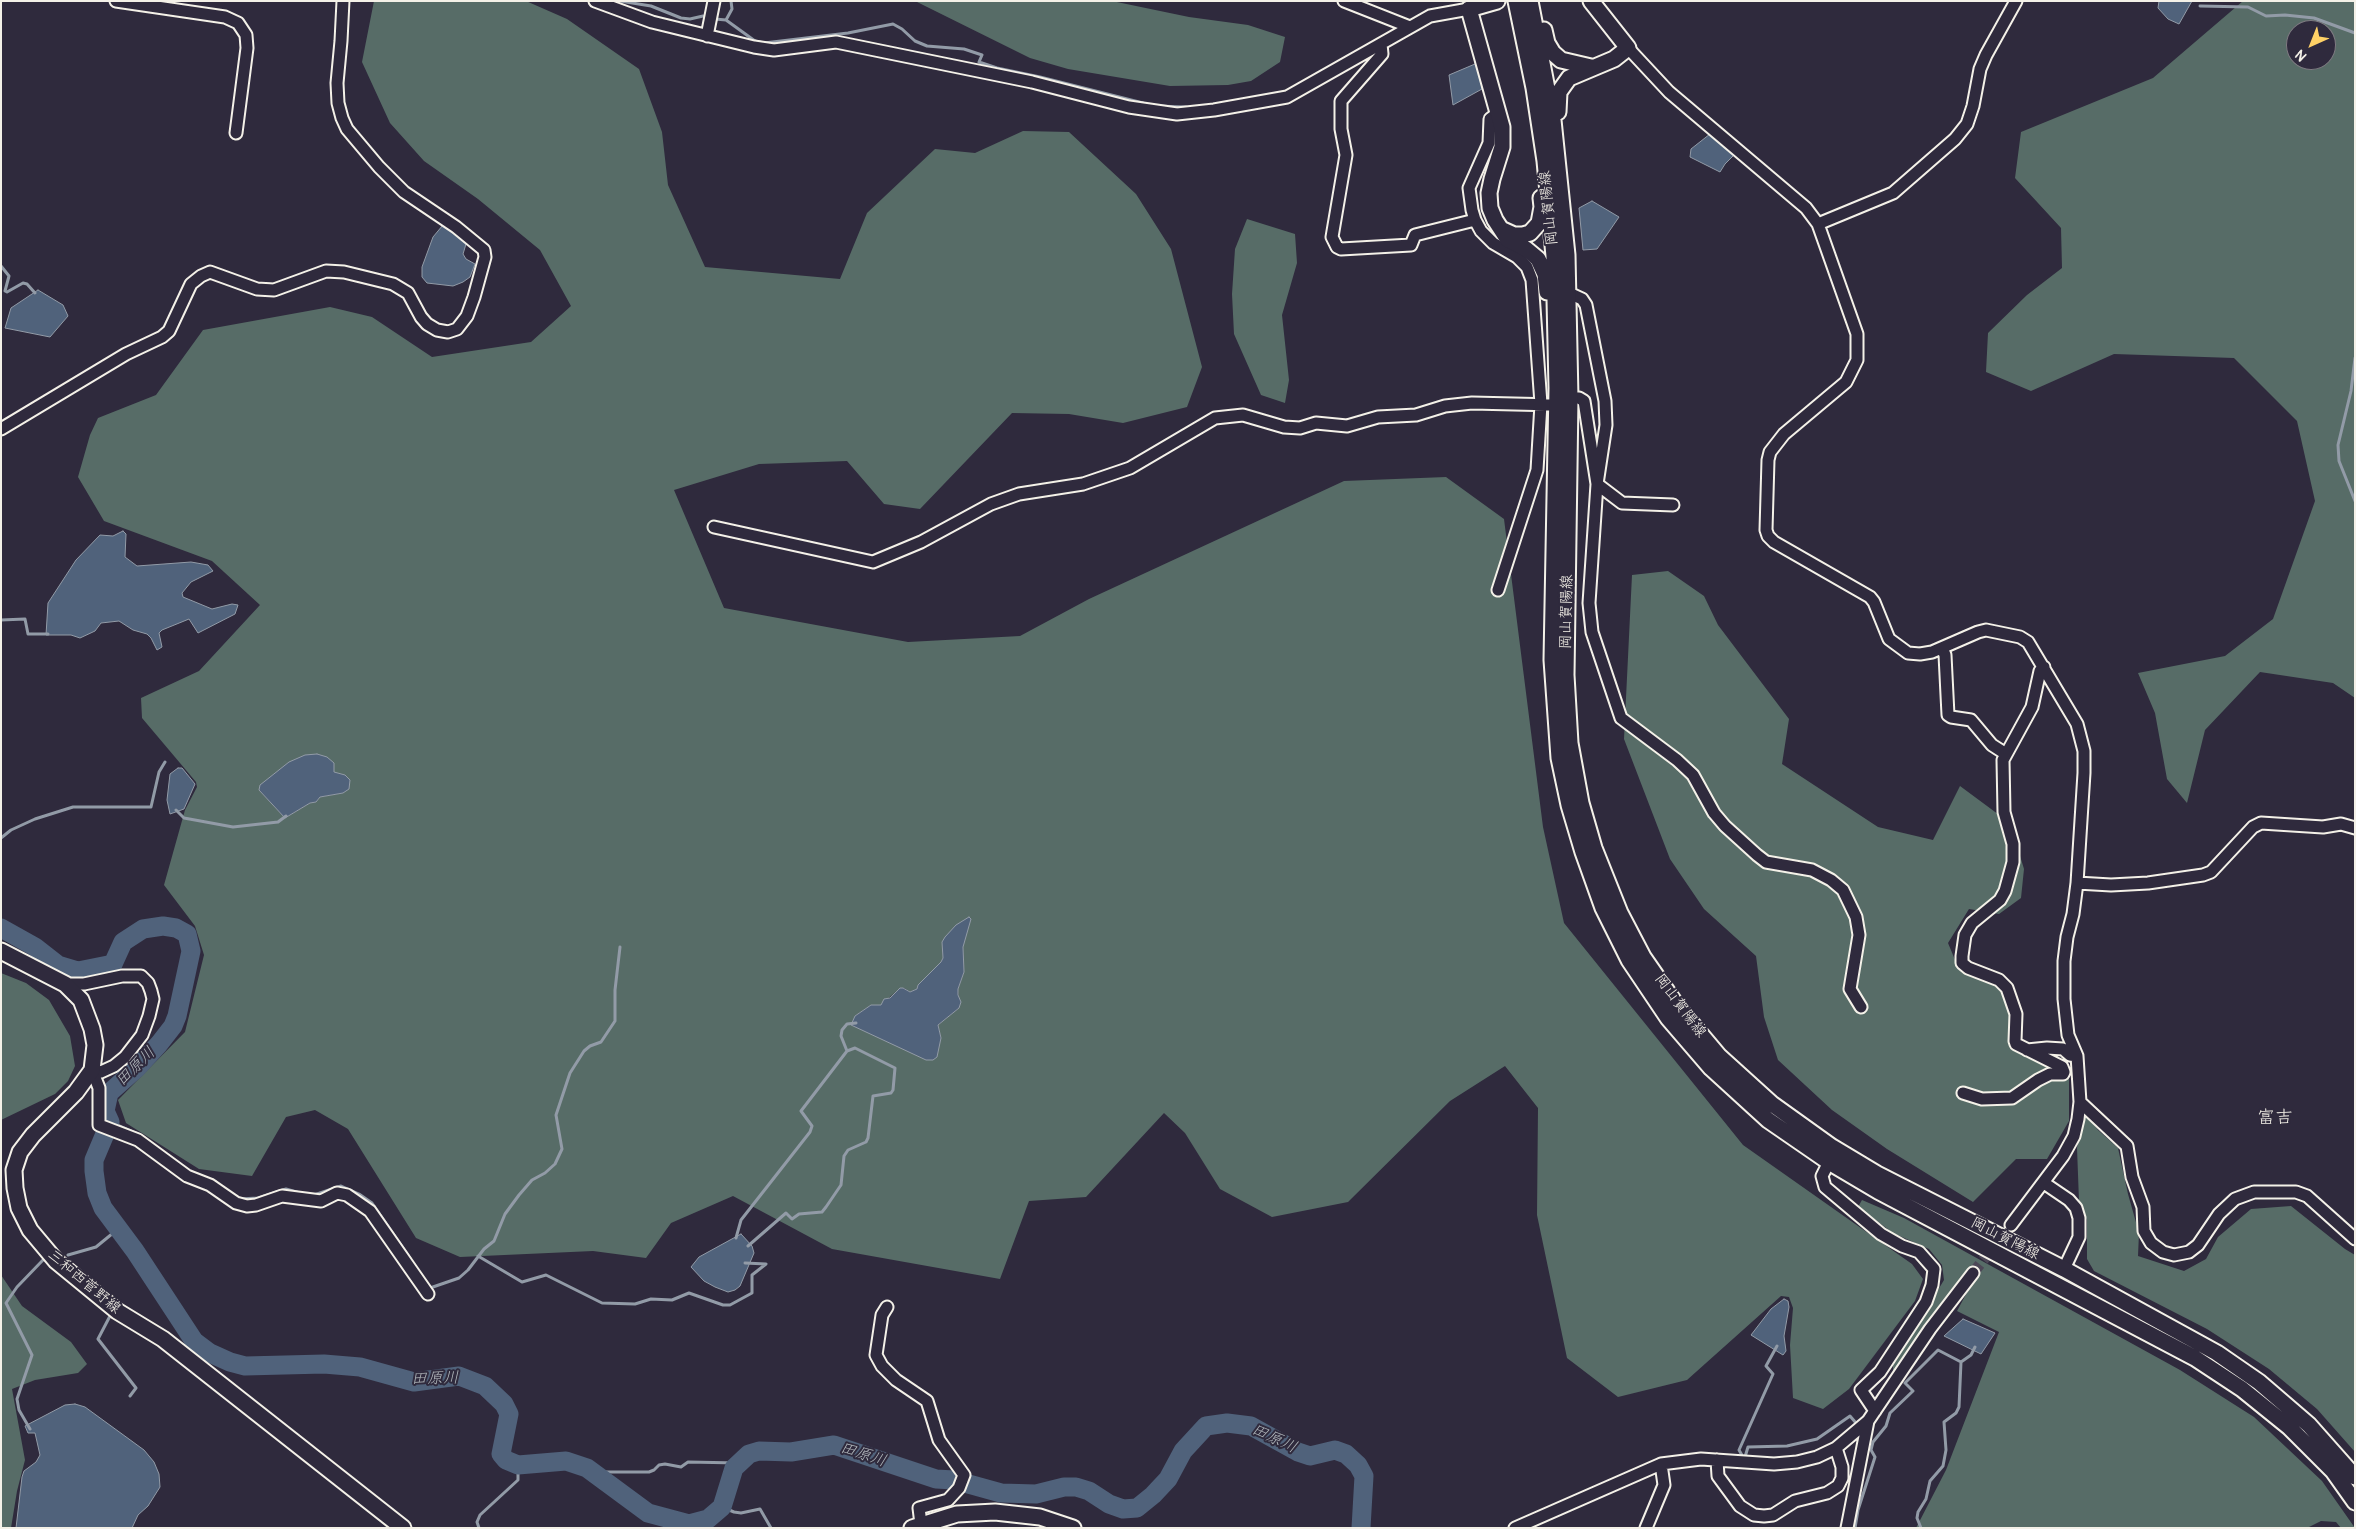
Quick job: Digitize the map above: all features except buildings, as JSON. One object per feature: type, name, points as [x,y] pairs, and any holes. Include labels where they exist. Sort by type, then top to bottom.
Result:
[{"type":"main road","points":[[1469,9],[1497,1]]},
{"type":"main road","points":[[1591,1],[1628,48]]},
{"type":"main road","points":[[1529,4],[1553,53],[1561,60],[1590,67]]},
{"type":"main road","name":"岡山賀陽線","points":[[1529,4],[1534,88],[1545,161],[1554,256],[1557,388],[1552,660],[1555,720],[1559,758],[1569,805],[1603,908],[1629,960],[1668,1018],[1711,1068],[1768,1120],[1829,1162],[1887,1196],[2195,1358],[2242,1389],[2289,1427],[2333,1471],[2355,1502]]},
{"type":"main road","name":"岡山賀陽線","points":[[1529,4],[1553,120],[1563,201],[1568,293],[1556,402],[1570,743],[1581,803],[1594,848],[1620,913],[1643,957],[1677,1006],[1720,1056],[1772,1104],[1832,1147],[1877,1174],[2064,1269],[2217,1353],[2259,1382],[2309,1425],[2352,1472]]},
{"type":"main road","name":"岡山賀陽線","points":[[1469,9],[1502,127],[1502,147],[1489,193],[1490,208],[1508,240],[1526,249],[1538,259],[1545,274],[1548,340],[1557,388]]},
{"type":"main road","name":"岡山賀陽線","points":[[1563,201],[1567,185],[1557,107],[1559,92],[1569,78],[1590,67],[1614,59],[1628,48]]},
{"type":"main road","name":"岡山賀陽線","points":[[1502,230],[1523,236],[1530,233],[1539,224],[1542,208],[1531,116],[1534,88]]},
{"type":"main road","points":[[1,951],[65,984],[81,1000],[92,1029],[94,1045],[92,1070]]},
{"type":"main road","name":"三和西菅野線","points":[[92,1070],[76,1092],[33,1135],[20,1152],[14,1170],[14,1188],[19,1208],[30,1230],[56,1261],[117,1311],[163,1339],[403,1528]]},
{"type":"main road","points":[[916,1526],[957,1514],[995,1512],[1040,1516],[1073,1528]]},
{"type":"street","points":[[116,1],[226,17],[238,23],[246,35],[248,48],[236,133]]},
{"type":"street","points":[[1,429],[126,354],[162,337],[169,331],[191,284],[200,276],[210,272],[257,289],[274,290],[326,270],[344,272],[393,284],[408,293],[427,324],[437,330],[448,332],[457,330],[468,316],[484,250],[456,227],[416,202],[404,192],[366,153],[347,130],[338,103],[337,83],[342,41],[343,1]]},
{"type":"street","points":[[595,1],[652,22],[754,47],[774,50],[836,42],[1032,82],[1128,106],[1177,114],[1214,110],[1286,97],[1430,16],[1469,9]]},
{"type":"street","points":[[707,36],[714,1]]},
{"type":"street","points":[[1344,1],[1410,27]]},
{"type":"street","points":[[1818,224],[1893,193],[1955,139],[1967,124],[1973,106],[1980,69],[1986,55],[2016,1]]},
{"type":"street","points":[[1382,44],[1382,54],[1341,101],[1341,129],[1346,155],[1332,237],[1337,247],[1341,249],[1411,245],[1414,235],[1475,220]]},
{"type":"street","points":[[1628,48],[1669,92],[1806,208],[1818,224],[1857,334],[1857,360],[1846,382],[1784,434],[1770,452],[1768,460],[1766,530],[1768,536],[1774,542],[1870,597],[1874,602],[1889,639],[1908,653],[1920,654],[1942,648],[1986,630],[2020,637],[2028,642],[2077,724],[2084,751],[2084,773],[2077,883],[2064,961],[2064,999],[2068,1035],[2077,1056],[2080,1102],[2074,1136],[2044,1183],[2011,1225]]},
{"type":"street","points":[[1498,113],[1490,119],[1488,143],[1469,188],[1475,220],[1492,244],[1517,257],[1527,267],[1532,280],[1556,402],[1537,470],[1498,590]]},
{"type":"street","points":[[1568,293],[1582,300],[1586,305],[1605,401],[1606,425],[1597,484],[1589,603],[1592,632],[1621,718],[1677,760],[1693,775],[1714,813],[1725,826],[1766,862],[1812,870],[1831,880],[1843,890],[1856,916],[1859,935],[1850,989],[1861,1008]]},
{"type":"street","points":[[714,526],[873,562],[921,542],[991,504],[1019,494],[1083,484],[1130,468],[1214,418],[1243,415],[1284,427],[1300,428],[1316,423],[1346,426],[1378,417],[1416,415],[1445,406],[1556,402],[1579,398],[1584,401],[1597,484],[1622,503],[1674,505]]},
{"type":"street","points":[[1942,648],[1945,655],[1948,714],[1951,717],[1971,720],[1992,745],[2006,754]]},
{"type":"street","points":[[1963,1093],[1982,1099],[2012,1098],[2050,1074],[2063,1074],[2062,1067],[2019,1046],[2015,1041],[2016,1014],[2007,988],[1999,980],[1968,968],[1962,963],[1965,935],[1980,915],[2000,900],[2005,891],[2013,862],[2013,844],[2004,812],[2003,760],[2032,707],[2040,671],[2044,667]]},
{"type":"street","points":[[2077,883],[2111,885],[2148,884],[2203,876],[2211,872],[2252,827],[2261,823],[2323,827],[2341,824],[2355,828]]},
{"type":"street","points":[[65,984],[84,984],[122,976],[141,976],[148,983],[151,991],[153,999],[142,1035],[125,1057],[114,1066],[101,1072],[92,1070]]},
{"type":"street","points":[[2028,1050],[2063,1049],[2077,1056]]},
{"type":"street","points":[[92,1070],[99,1088],[99,1125],[138,1140],[187,1176],[210,1185],[236,1203],[247,1206],[282,1196],[321,1201],[337,1193],[347,1195],[362,1203],[370,1211],[428,1294]]},
{"type":"street","points":[[2080,1102],[2127,1146],[2132,1177],[2143,1207],[2144,1231],[2151,1243],[2163,1252],[2174,1255],[2188,1252],[2198,1245],[2219,1214],[2235,1199],[2254,1192],[2296,1192],[2307,1196],[2355,1239]]},
{"type":"street","points":[[1829,1162],[1822,1176],[1825,1187],[1881,1234],[1902,1246],[1919,1252],[1934,1269],[1932,1285],[1926,1302],[1880,1372],[1861,1390],[1875,1411]]},
{"type":"street","points":[[2044,1183],[2069,1200],[2076,1208],[2079,1218],[2079,1237],[2064,1269]]},
{"type":"street","points":[[1516,1528],[1556,1508],[1661,1464],[1701,1458],[1774,1464],[1797,1462],[1817,1457],[1836,1448],[1868,1421],[1930,1329],[1973,1273]]},
{"type":"street","points":[[887,1307],[882,1315],[876,1355],[882,1366],[896,1380],[927,1401],[939,1440],[964,1475],[959,1488],[948,1500],[919,1508],[916,1526]]},
{"type":"street","points":[[1847,1528],[1868,1421]]},
{"type":"street","points":[[1717,1460],[1718,1476],[1740,1506],[1754,1515],[1764,1516],[1773,1515],[1796,1501],[1827,1493],[1838,1486],[1842,1478],[1842,1467],[1836,1448]]},
{"type":"street","points":[[1646,1528],[1664,1485],[1661,1464]]},
{"type":"green space","points":[[374,1],[526,1],[567,19],[639,69],[662,132],[668,185],[705,267],[840,279],[867,213],[935,149],[975,153],[1023,131],[1069,132],[1136,194],[1171,249],[1202,367],[1187,407],[1123,423],[1069,414],[1012,413],[920,509],[884,504],[847,461],[759,464],[674,490],[724,608],[908,642],[1020,636],[1089,599],[1344,481],[1446,477],[1504,519],[1543,827],[1564,923],[1743,1145],[1912,1264],[1923,1279],[1915,1301],[1849,1389],[1823,1409],[1793,1398],[1790,1345],[1793,1308],[1789,1297],[1781,1296],[1687,1380],[1618,1397],[1567,1358],[1537,1215],[1538,1108],[1505,1066],[1450,1101],[1348,1202],[1272,1217],[1220,1189],[1185,1133],[1164,1113],[1086,1197],[1029,1201],[1000,1279],[832,1249],[733,1196],[671,1223],[646,1258],[593,1251],[460,1257],[416,1238],[348,1129],[315,1110],[286,1117],[252,1176],[199,1169],[126,1123],[118,1100],[185,1032],[204,955],[195,926],[164,885],[185,810],[197,787],[196,782],[142,718],[141,698],[199,671],[260,605],[212,561],[104,521],[78,477],[90,435],[98,418],[156,395],[203,330],[330,307],[372,317],[432,357],[531,342],[571,306],[540,250],[478,199],[424,161],[390,123],[362,62]],"holes":[[[333,768],[343,793],[320,797],[316,802],[310,803],[285,818],[259,790]],[[942,942],[963,947],[964,972],[958,989],[959,1008],[938,1025],[941,1038],[855,1016],[871,1005],[881,1005],[900,988],[910,992],[917,989],[918,985],[941,962],[943,958]]]},
{"type":"green space","points":[[915,1],[1112,1],[1189,17],[1248,25],[1285,37],[1280,62],[1251,81],[1228,85],[1170,86],[1068,69],[1030,58]]},
{"type":"green space","points":[[2243,1],[2355,1],[2355,698],[2333,683],[2260,672],[2205,730],[2187,803],[2167,779],[2155,713],[2138,673],[2225,656],[2273,619],[2315,501],[2297,421],[2234,358],[2114,354],[2031,391],[1986,372],[1988,333],[2027,295],[2062,268],[2061,228],[2015,178],[2021,132],[2153,78]]},
{"type":"green space","points":[[1247,219],[1295,234],[1297,263],[1282,315],[1289,380],[1285,403],[1261,395],[1234,334],[1232,294],[1235,249]]},
{"type":"green space","points":[[1668,571],[1704,596],[1718,625],[1789,719],[1782,764],[1878,827],[1933,840],[1960,786],[2010,823],[2024,869],[2021,898],[1999,914],[1969,909],[1948,943],[1958,967],[1991,977],[2009,996],[2010,1016],[2017,1038],[2069,1067],[2069,1121],[2047,1159],[2016,1159],[1973,1202],[1887,1149],[1832,1110],[1778,1060],[1764,1017],[1756,956],[1704,909],[1670,859],[1624,739],[1632,575]]},
{"type":"green space","points":[[1,973],[26,983],[49,1000],[70,1036],[75,1066],[68,1081],[55,1094],[1,1120]]},
{"type":"green space","points":[[2083,1110],[2098,1130],[2118,1148],[2139,1233],[2138,1256],[2184,1271],[2206,1259],[2218,1237],[2251,1209],[2291,1206],[2355,1255],[2355,1452],[2317,1409],[2269,1369],[2207,1329],[2094,1271],[2087,1259],[2087,1220],[2079,1201],[2077,1148]]},
{"type":"green space","points":[[1862,1200],[1904,1218],[2180,1370],[2254,1417],[2322,1481],[2355,1528],[2341,1528],[2336,1522],[2321,1521],[2307,1528],[1916,1528],[1946,1470],[1999,1332],[1957,1311],[1977,1274],[1971,1269],[1893,1372],[1893,1365],[1944,1280],[1942,1265],[1929,1249],[1893,1233],[1858,1207]]},
{"type":"green space","points":[[1,1275],[22,1306],[71,1342],[87,1364],[78,1373],[35,1380],[12,1389],[25,1460],[17,1491],[11,1528],[1,1528]]},
{"type":"water","points":[[2159,1],[2192,1],[2179,24],[2168,19],[2158,8]]},
{"type":"water","points":[[1475,64],[1482,89],[1453,105],[1449,75]]},
{"type":"water","points":[[1710,134],[1734,155],[1720,172],[1690,157],[1691,149]]},
{"type":"water","points":[[1592,201],[1619,217],[1597,249],[1583,250],[1579,208]]},
{"type":"water","points":[[443,225],[446,225],[465,240],[466,244],[463,254],[466,259],[475,264],[470,277],[453,286],[427,283],[422,277],[422,267],[433,237]]},
{"type":"water","points":[[38,290],[63,305],[68,316],[50,337],[5,328],[11,308]]},
{"type":"water","points":[[123,531],[126,534],[125,557],[137,566],[191,562],[208,565],[213,571],[191,582],[182,593],[183,597],[212,609],[232,604],[238,605],[235,614],[198,633],[189,619],[162,630],[159,633],[162,647],[157,650],[147,634],[133,630],[119,621],[101,623],[95,631],[80,638],[71,635],[46,635],[48,603],[76,560],[100,535],[113,536]]},
{"type":"water","points":[[317,754],[327,757],[334,763],[334,772],[345,775],[350,780],[349,789],[343,793],[320,797],[316,802],[310,803],[285,818],[259,790],[260,785],[289,762],[305,755]]},
{"type":"water","points":[[178,768],[182,768],[195,784],[184,809],[170,814],[167,800],[170,774]]},
{"type":"water","points":[[969,917],[971,919],[963,947],[964,972],[958,989],[961,1002],[959,1008],[938,1025],[941,1038],[937,1057],[933,1060],[926,1060],[851,1025],[855,1016],[871,1005],[881,1005],[884,999],[890,998],[900,988],[910,992],[917,989],[918,985],[941,962],[943,958],[942,942],[945,937],[956,925]]},
{"type":"water","points":[[741,1234],[752,1246],[754,1253],[740,1286],[735,1290],[728,1292],[715,1287],[704,1281],[691,1267],[699,1257]]},
{"type":"water","points":[[1784,1299],[1788,1301],[1789,1307],[1784,1336],[1786,1351],[1783,1355],[1751,1335],[1771,1309]]},
{"type":"water","points":[[1963,1319],[1995,1333],[1981,1354],[1944,1336]]},
{"type":"water","points":[[75,1404],[85,1407],[144,1450],[154,1462],[159,1474],[160,1487],[148,1506],[138,1515],[132,1528],[16,1528],[22,1477],[24,1471],[36,1462],[40,1455],[35,1433],[28,1433],[25,1426],[65,1405]]},
{"type":"waterway","points":[[620,1],[651,6],[681,18],[690,19],[703,16]]},
{"type":"waterway","points":[[726,20],[732,9],[731,1]]},
{"type":"waterway","points":[[2200,6],[2248,7],[2266,16],[2285,15],[2314,18],[2355,33]]},
{"type":"waterway","points":[[715,19],[726,20],[755,41],[764,43],[848,33],[893,24],[902,29],[915,41],[927,46],[964,49],[982,55],[979,62],[997,68],[1143,103]]},
{"type":"waterway","points":[[1156,106],[1186,107]]},
{"type":"waterway","points":[[1,266],[9,276],[5,291],[7,292],[23,283],[27,284],[35,293]]},
{"type":"waterway","points":[[2355,358],[2351,391],[2338,445],[2339,461],[2355,501]]},
{"type":"waterway","points":[[1,620],[25,619],[28,634],[48,634]]},
{"type":"waterway","points":[[1,838],[11,830],[35,819],[73,807],[151,807],[159,772],[165,762]]},
{"type":"waterway","points":[[176,810],[184,818],[233,827],[278,822],[286,816]]},
{"type":"waterway","name":"田原川","points":[[1,928],[35,947],[58,965],[78,971],[113,964],[123,942],[143,929],[163,926],[176,928],[187,934],[191,951],[177,1016],[173,1026],[159,1044],[136,1069],[109,1093],[105,1111],[110,1122],[94,1160],[94,1171],[97,1193],[103,1208],[135,1251],[194,1341],[210,1353],[230,1362],[245,1366],[324,1364],[360,1367],[414,1382],[459,1376],[485,1386],[504,1404],[509,1414],[501,1454],[506,1460],[518,1465],[566,1461],[587,1468],[648,1513],[689,1524],[708,1519],[722,1507],[734,1468],[749,1454],[759,1451],[791,1452],[834,1445],[936,1479],[954,1480],[1001,1493],[1036,1494],[1064,1487],[1076,1487],[1089,1491],[1109,1504],[1123,1509],[1137,1508],[1168,1479],[1183,1451],[1206,1426],[1227,1423],[1251,1426],[1298,1452],[1310,1456],[1335,1450],[1346,1454],[1358,1465],[1364,1476],[1361,1528]]},
{"type":"waterway","points":[[429,1286],[430,1288],[459,1278],[468,1270],[484,1249],[494,1241],[505,1214],[519,1195],[532,1180],[545,1173],[555,1164],[562,1149],[556,1115],[570,1073],[584,1051],[590,1046],[601,1042],[615,1021],[615,990],[620,947]]},
{"type":"waterway","points":[[736,1238],[741,1220],[810,1132],[812,1126],[801,1111],[847,1051],[841,1036],[842,1030],[847,1024],[856,1023]]},
{"type":"waterway","points":[[748,1246],[786,1213],[792,1219],[799,1214],[822,1212],[841,1185],[844,1156],[848,1150],[866,1142],[868,1138],[873,1096],[891,1093],[893,1090],[895,1068],[855,1048],[847,1051]]},
{"type":"waterway","points":[[110,1122],[140,1135]]},
{"type":"waterway","points":[[199,1175],[216,1182]]},
{"type":"waterway","points":[[314,1195],[341,1186],[359,1194],[372,1203],[410,1258]]},
{"type":"waterway","points":[[239,1199],[258,1198],[286,1189],[300,1193]]},
{"type":"waterway","points":[[68,1255],[96,1247],[118,1229]]},
{"type":"waterway","points":[[478,1256],[522,1282],[546,1275],[602,1303],[635,1304],[651,1299],[672,1300],[689,1293],[723,1305],[730,1305],[752,1293],[752,1275],[766,1264],[745,1263]]},
{"type":"waterway","points":[[30,1429],[19,1410],[17,1399],[32,1355],[6,1303],[17,1287],[43,1260]]},
{"type":"waterway","points":[[110,1316],[98,1339],[136,1388],[130,1396]]},
{"type":"waterway","points":[[1777,1346],[1766,1366],[1773,1374],[1739,1450],[1743,1457],[1745,1457],[1748,1447],[1787,1446],[1817,1439],[1850,1416],[1856,1423]]},
{"type":"waterway","points":[[1855,1528],[1858,1510],[1875,1457],[1871,1450],[1873,1442],[1886,1426],[1890,1413],[1913,1391],[1905,1383],[1938,1350],[1961,1362],[1971,1355],[1975,1347]]},
{"type":"waterway","points":[[1921,1528],[1917,1518],[1918,1512],[1926,1499],[1930,1481],[1943,1466],[1946,1450],[1944,1422],[1956,1413],[1959,1407],[1961,1362]]},
{"type":"waterway","points":[[595,1472],[649,1472],[659,1465],[665,1464],[681,1467],[688,1462],[738,1463]]},
{"type":"waterway","points":[[479,1528],[477,1522],[480,1515],[518,1480],[518,1465]]},
{"type":"waterway","points":[[722,1507],[741,1513],[760,1509],[771,1528]]},
{"type":"tunnel","points":[[1973,1273],[2011,1225]]},
{"type":"district","name":"富吉","points":[[2275,1118]]}]
